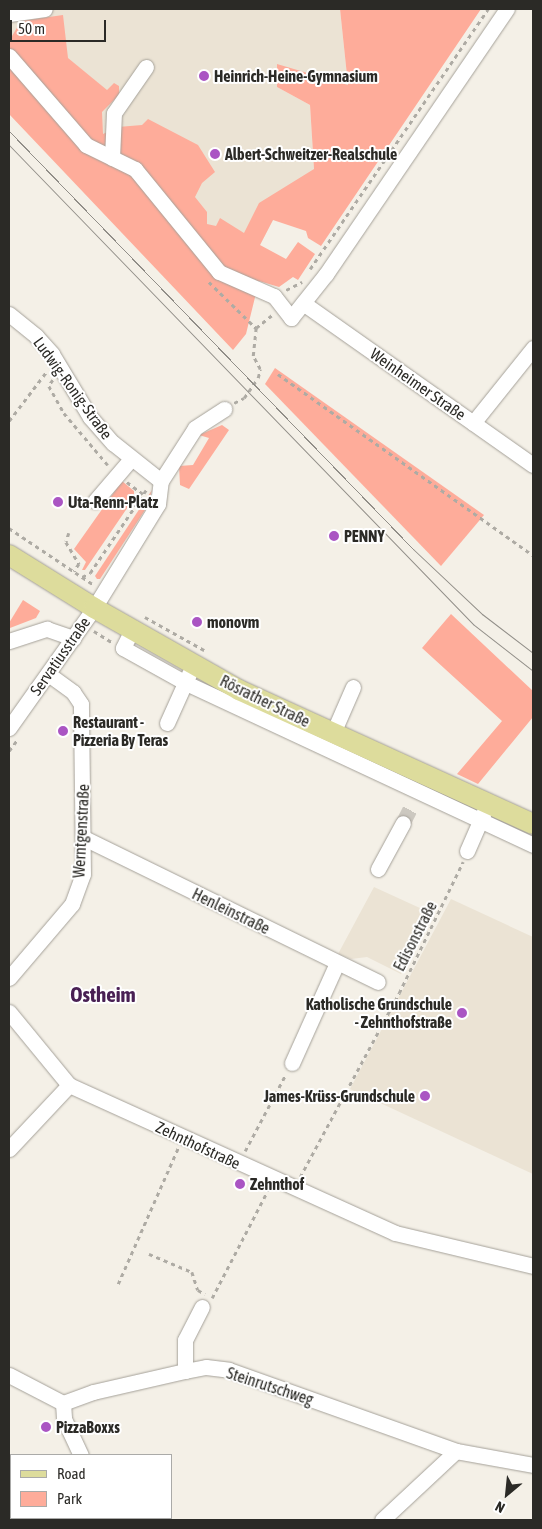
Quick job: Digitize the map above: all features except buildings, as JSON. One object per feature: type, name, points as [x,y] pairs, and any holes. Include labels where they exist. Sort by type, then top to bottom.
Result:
[{"type":"main road","name":"Rösrather Straße","points":[[9,555],[98,600],[200,658],[239,690],[333,733],[360,754],[419,790],[484,812],[533,824]]},
{"type":"street","points":[[9,14],[45,9]]},
{"type":"street","points":[[9,56],[86,145],[135,169],[219,272],[274,296],[291,318],[507,9]]},
{"type":"street","points":[[112,158],[114,113],[146,67]]},
{"type":"street","name":"Weinheimer Straße","points":[[303,303],[533,465]]},
{"type":"street","name":"Ludwig-Ronig-Straße","points":[[10,316],[36,336],[56,359],[90,416],[131,459],[161,481]]},
{"type":"street","points":[[473,423],[533,348]]},
{"type":"street","points":[[161,481],[195,428],[224,409]]},
{"type":"street","points":[[95,501],[131,459]]},
{"type":"street","name":"Servatiusstraße","points":[[9,728],[74,638],[158,504],[161,481]]},
{"type":"street","points":[[136,622],[123,648],[186,683],[360,754]]},
{"type":"street","points":[[9,642],[47,629],[74,638]]},
{"type":"street","points":[[167,723],[200,658]]},
{"type":"street","name":"Werntgenstraße","points":[[9,978],[72,904],[83,874],[81,704],[73,692],[48,674]]},
{"type":"street","points":[[333,733],[353,687]]},
{"type":"street","points":[[467,851],[484,812],[533,845]]},
{"type":"street","points":[[378,869],[403,823]]},
{"type":"street","name":"Henleinstraße","points":[[84,838],[378,982]]},
{"type":"street","points":[[292,1062],[337,963]]},
{"type":"street","name":"Zehnthofstraße","points":[[9,1012],[68,1085],[273,1180],[395,1233],[533,1266]]},
{"type":"street","points":[[9,1149],[68,1085]]},
{"type":"street","points":[[185,1371],[185,1340],[207,1302]]},
{"type":"street","name":"Steinrutschweg","points":[[63,1403],[93,1392],[185,1371],[206,1367],[229,1370],[456,1451],[533,1465]]},
{"type":"street","points":[[9,1375],[63,1403],[64,1419],[82,1454]]},
{"type":"street","points":[[382,1520],[456,1451]]},
{"type":"path","points":[[274,296],[302,282],[488,9]]},
{"type":"path","points":[[224,409],[244,398],[258,378],[260,369],[253,356],[256,328],[273,314],[291,318]]},
{"type":"path","points":[[9,421],[56,359]]},
{"type":"path","points":[[278,374],[501,530],[533,555]]},
{"type":"path","points":[[82,578],[90,573],[150,485],[161,481]]},
{"type":"path","points":[[9,528],[82,578],[98,600]]},
{"type":"path","points":[[69,532],[66,542],[79,564],[74,572]]},
{"type":"path","points":[[136,622],[200,658]]},
{"type":"path","name":"Edisonstraße","points":[[295,1189],[445,902],[467,851]]},
{"type":"path","points":[[239,1164],[292,1062]]},
{"type":"path","points":[[118,1284],[183,1138]]},
{"type":"path","points":[[149,1254],[192,1272],[198,1290],[207,1302],[273,1180]]},
{"type":"shaded area","name":"Albert-Schweitzer-Realschule","points":[[9,9],[340,9],[348,85],[277,87],[310,105],[314,169],[273,220],[260,245],[259,280],[91,142],[9,49]]},
{"type":"shaded area","points":[[374,887],[433,914],[401,974],[367,957],[351,959],[338,954]]},
{"type":"shaded area","name":"Katholische Grundschule - Zehnthofstraße","points":[[451,899],[533,937],[533,1174],[350,1089]]},
{"type":"green space","points":[[340,9],[481,9],[321,246],[308,238],[306,231],[273,220],[260,245],[286,259],[298,242],[315,254],[298,280],[293,277],[279,287],[259,281],[246,334],[233,350],[9,114],[9,41],[21,21],[63,15],[68,58],[107,90],[114,83],[119,86],[119,95],[102,112],[103,134],[118,127],[142,125],[148,119],[198,145],[215,172],[202,183],[195,197],[207,212],[207,224],[216,226],[220,218],[244,233],[259,203],[314,169],[310,105],[277,87],[277,64],[348,85]]},
{"type":"green space","points":[[275,368],[484,515],[441,566],[265,384]]},
{"type":"green space","points":[[222,425],[229,430],[189,489],[180,485],[179,466],[193,465],[209,438],[199,435]]},
{"type":"green space","points":[[122,481],[134,491],[134,498],[85,570],[82,570],[86,562],[74,549]]},
{"type":"green space","points":[[152,490],[147,507],[100,579],[97,579],[95,576]]},
{"type":"green space","points":[[23,600],[40,611],[36,618],[10,628],[9,623]]},
{"type":"green space","points":[[451,614],[533,691],[533,717],[478,784],[457,774],[502,721],[422,648]]},
{"type":"tunnel","points":[[403,823],[413,803]]},
{"type":"tram line","points":[[9,131],[413,549],[482,614],[533,653]]},
{"type":"tram line","points":[[9,145],[474,625],[533,671]]},
{"type":"place","name":"Heinrich-Heine-Gymnasium","points":[[204,76]]},
{"type":"place","name":"Albert-Schweitzer-Realschule","points":[[215,154]]},
{"type":"place","name":"Uta-Renn-Platz","points":[[58,502]]},
{"type":"place","name":"PENNY","points":[[334,536]]},
{"type":"place","name":"monovm","points":[[197,622]]},
{"type":"place","name":"Restaurant - Pizzeria By Teras","points":[[63,731]]},
{"type":"place","name":"Katholische Grundschule - Zehnthofstraße","points":[[462,1013]]},
{"type":"place","name":"James-Krüss-Grundschule","points":[[425,1096]]},
{"type":"place","name":"Zehnthof","points":[[240,1184]]},
{"type":"place","name":"PizzaBoxxs","points":[[46,1427]]},
{"type":"district","name":"Ostheim","points":[[103,994]]}]
